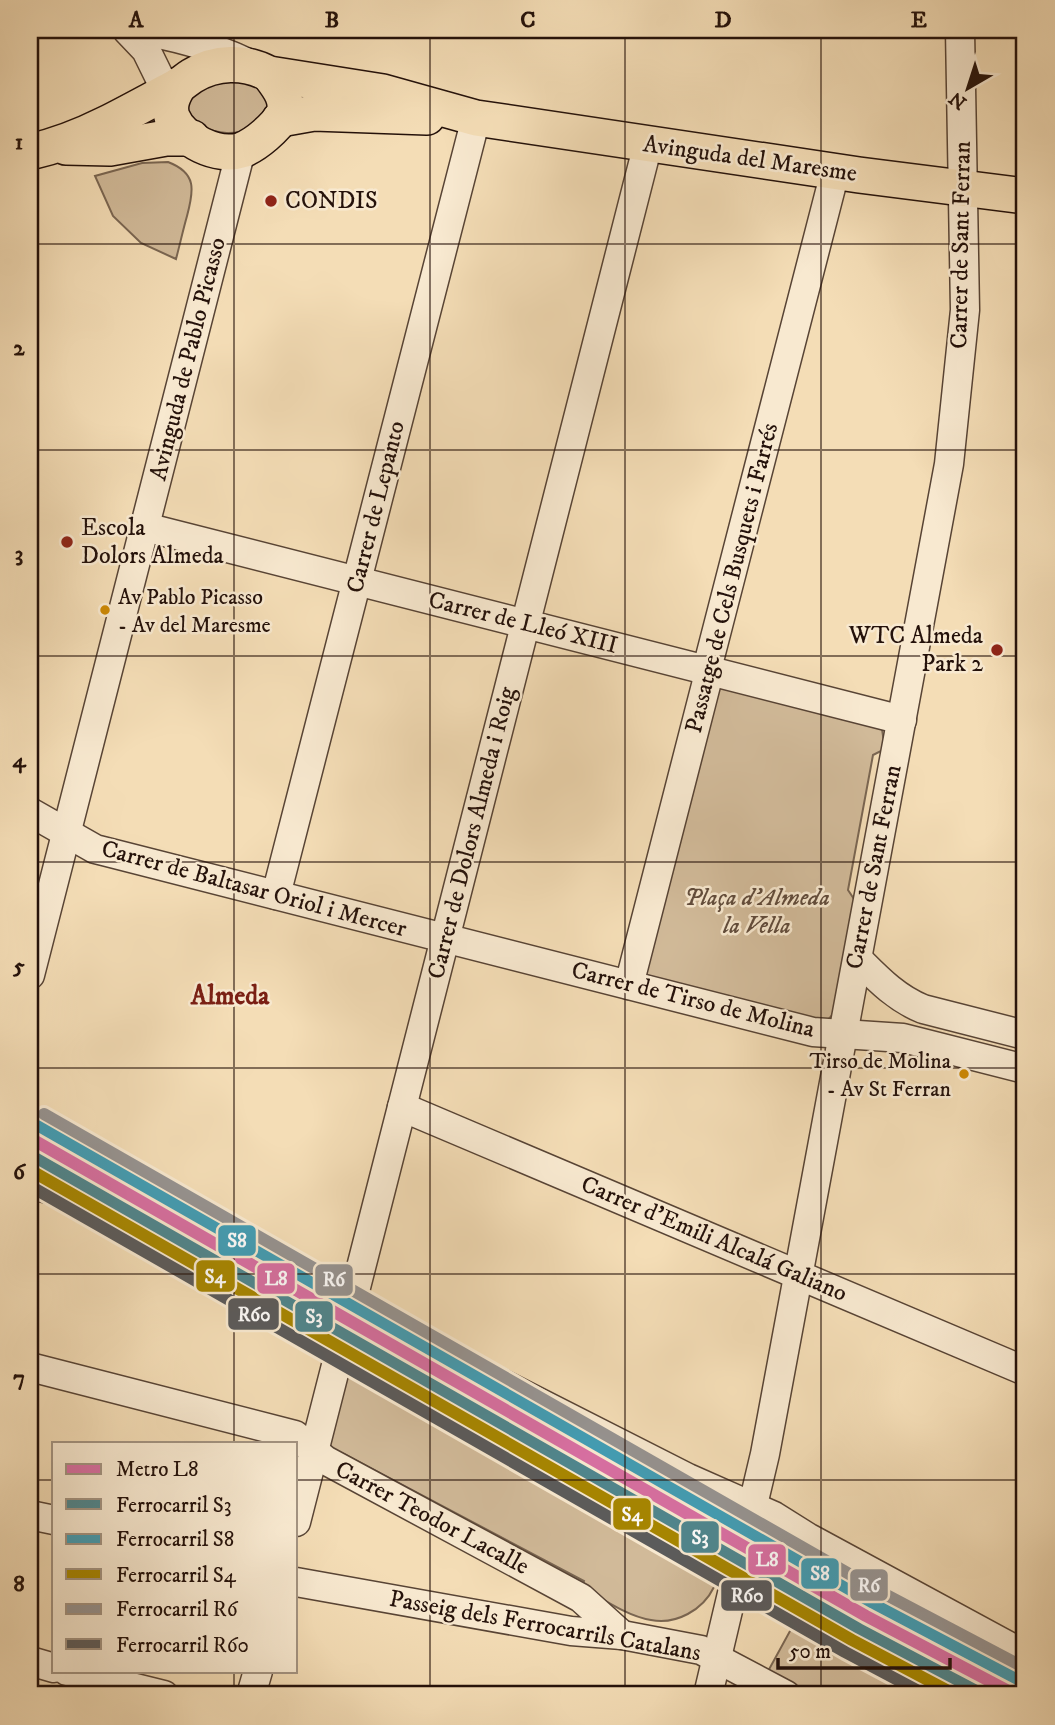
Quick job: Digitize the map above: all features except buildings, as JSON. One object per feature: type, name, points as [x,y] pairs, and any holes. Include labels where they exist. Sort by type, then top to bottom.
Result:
[{"type":"main road","points":[[41,149],[105,125],[172,92],[193,75],[209,68],[238,64],[383,92],[476,118]]},
{"type":"main road","points":[[172,92],[171,116],[179,128],[212,149],[227,152],[241,150],[254,144],[281,119],[286,108],[284,98],[262,70]]},
{"type":"main road","points":[[281,119],[314,113],[476,118]]},
{"type":"main road","name":"Avinguda del Maresme","points":[[476,118],[835,172],[1025,196]]},
{"type":"main road","points":[[41,149],[110,148],[166,138],[192,138]]},
{"type":"street","points":[[127,30],[146,50],[172,92]]},
{"type":"street","points":[[133,30],[191,41],[262,70]]},
{"type":"street","name":"Carrer de Sant Ferran","points":[[708,1695],[765,1454],[949,464],[964,310],[960,30]]},
{"type":"street","name":"Carrer de Lepanto","points":[[276,895],[476,118]]},
{"type":"street","name":"Carrer de Dolors Almeda i Roig","points":[[298,1514],[649,144]]},
{"type":"street","name":"Avinguda de Pablo Picasso","points":[[30,975],[241,150]]},
{"type":"street","name":"Passatge de Cels Busquets i Farrés","points":[[629,985],[835,172]]},
{"type":"street","name":"Carrer de Lleó XIII","points":[[145,527],[902,720]]},
{"type":"street","name":"Carrer de Baltasar Oriol i Mercer","points":[[30,812],[95,849],[445,939]]},
{"type":"street","name":"Carrer de Tirso de Molina","points":[[445,939],[813,1032],[903,1038],[1025,1069]]},
{"type":"street","points":[[858,959],[884,985],[909,1003],[1025,1035]]},
{"type":"street","name":"Carrer d'Emili Alcalá Galiano","points":[[402,1107],[1025,1371]]},
{"type":"street","points":[[30,1184],[92,1200],[127,1214],[774,1516],[809,1538],[1025,1655]]},
{"type":"street","name":"Carrer Teodor Lacalle","points":[[30,1367],[295,1435],[325,1460],[581,1598],[622,1635]]},
{"type":"street","points":[[30,1515],[52,1520]]},
{"type":"street","name":"Passeig dels Ferrocarrils Catalans","points":[[298,1583],[571,1632],[622,1635],[701,1650],[786,1695]]},
{"type":"street","points":[[30,1661],[52,1667]]},
{"type":"street","points":[[71,1672],[164,1695]]},
{"type":"street","points":[[251,1695],[258,1672]]},
{"type":"green space","points":[[237,80],[259,85],[272,100],[260,128],[227,133],[195,125],[184,106],[185,100],[208,84]]},
{"type":"green space","points":[[168,162],[184,171],[189,177],[192,190],[176,259],[141,243],[113,216],[95,176],[142,163]]},
{"type":"green space","name":"Plaça d'Almeda la Vella","points":[[713,683],[882,729],[885,749],[873,755],[848,890],[856,902],[834,1013],[826,1022],[646,982],[644,954]]},
{"type":"green space","points":[[361,1326],[725,1507],[728,1534],[714,1587],[703,1603],[688,1614],[670,1620],[651,1620],[633,1615],[582,1587],[584,1581],[344,1454],[328,1451],[349,1340]]},
{"type":"green space","points":[[785,1557],[807,1563],[858,1589],[1025,1680],[1025,1695],[809,1695],[767,1673],[795,1622],[753,1599],[762,1572],[771,1562]]},
{"type":"metro line","name":"L8","points":[[30,1138],[866,1616],[1016,1695]]},
{"type":"rail line","name":"R6","points":[[44,1114],[879,1591],[1025,1668]]},
{"type":"rail line","name":"S8","points":[[37,1126],[873,1604],[1023,1683]]},
{"type":"rail line","name":"S3","points":[[30,1154],[859,1628],[986,1695]]},
{"type":"rail line","name":"S4","points":[[30,1170],[852,1640],[956,1695]]},
{"type":"rail line","name":"R60","points":[[30,1186],[845,1652],[926,1695]]},
{"type":"place","name":"CONDIS","points":[[271,201]]},
{"type":"place","name":"Escola Dolors Almeda","points":[[67,542]]},
{"type":"place","name":"Av Pablo Picasso - Av del Maresme","points":[[105,610]]},
{"type":"place","name":"WTC Almeda Park 2","points":[[997,650]]},
{"type":"place","name":"Tirso de Molina - Av St Ferran","points":[[964,1074]]},
{"type":"district","name":"Almeda","points":[[230,996]]}]
